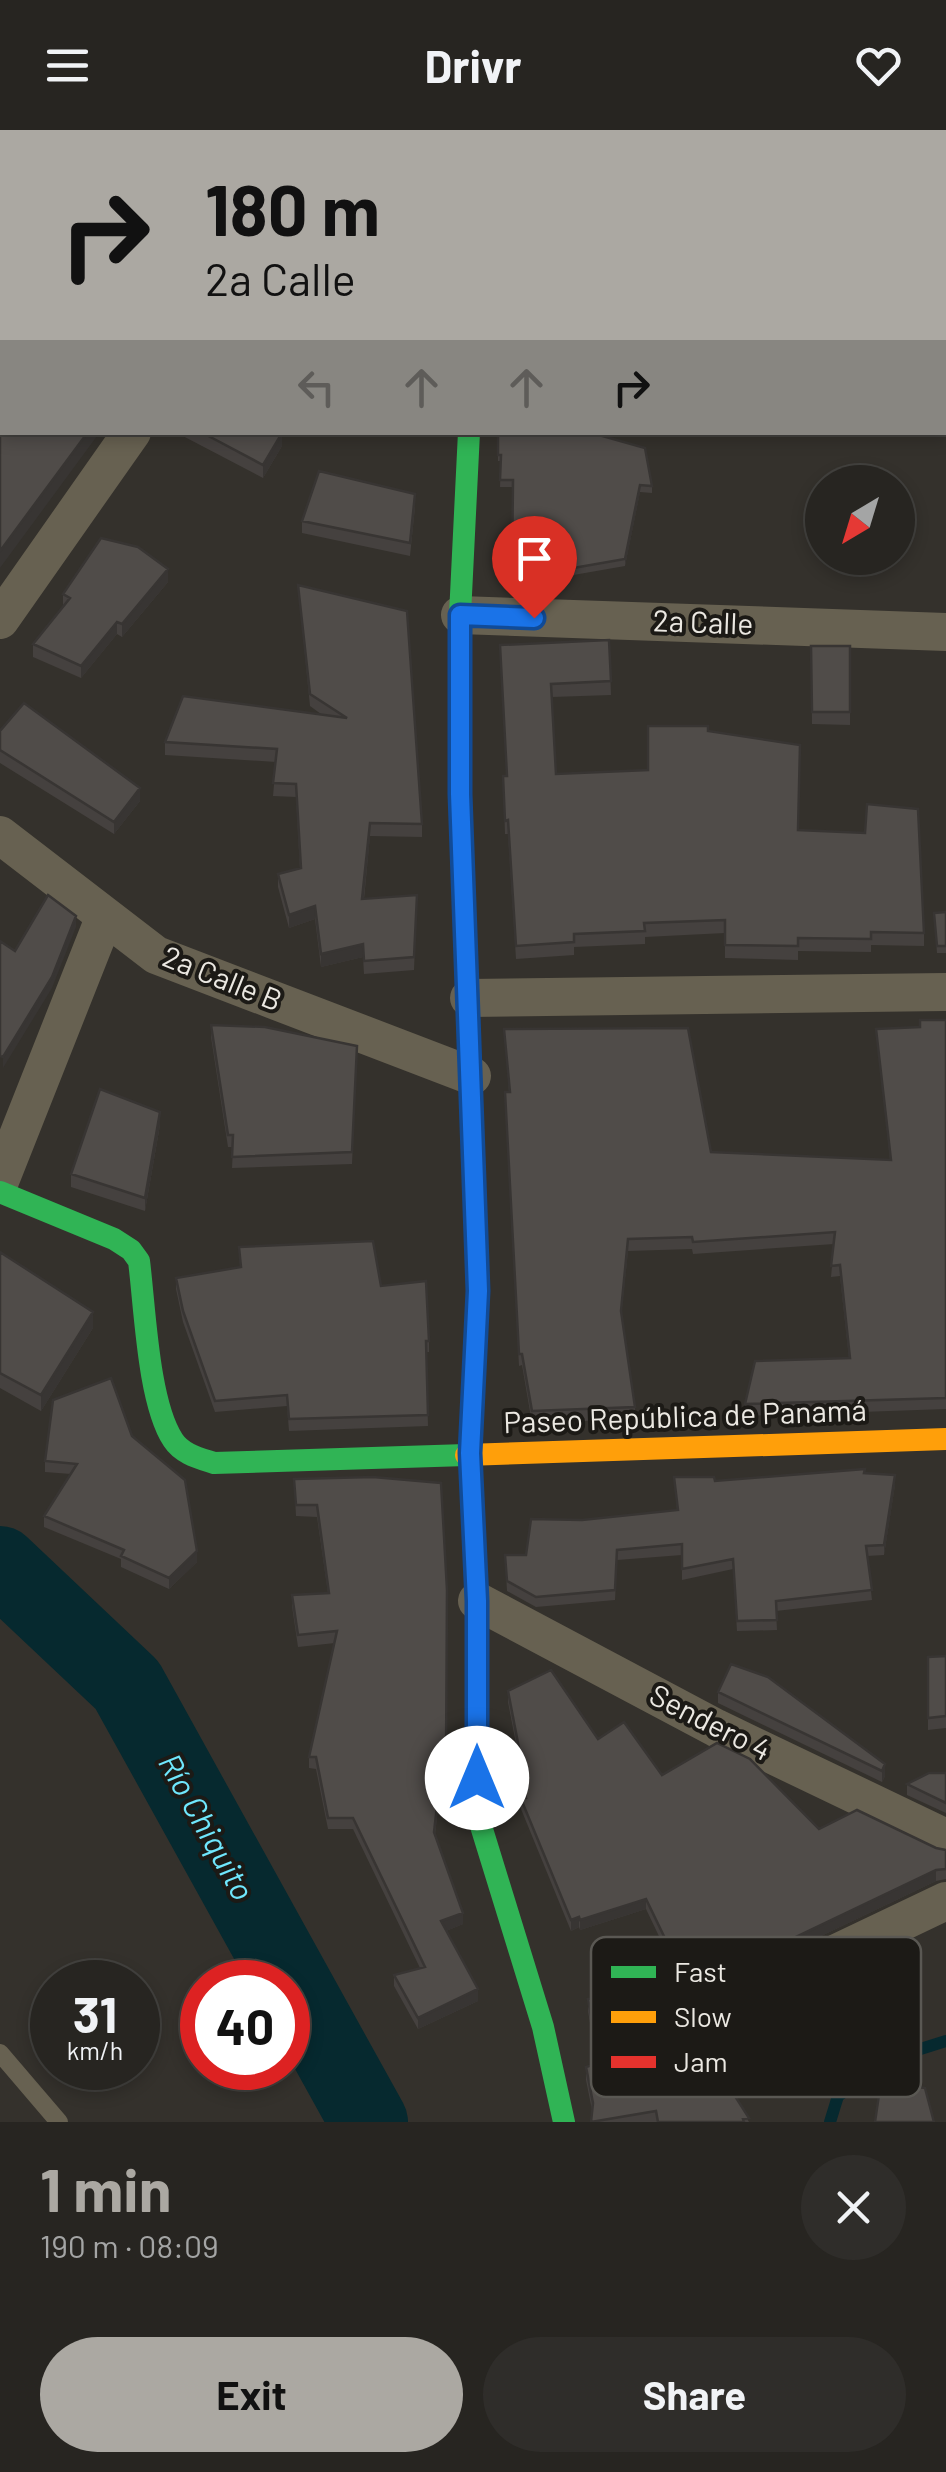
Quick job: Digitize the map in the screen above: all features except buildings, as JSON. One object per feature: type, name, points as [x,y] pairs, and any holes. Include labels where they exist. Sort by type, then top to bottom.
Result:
[{"type":"street","points":[[0,620],[130,435]]},
{"type":"street","points":[[468,435],[460,615],[460,794],[478,1291],[470,1453],[477,1601],[477,1813],[543,2027],[564,2122]]},
{"type":"street","name":"2a Calle","points":[[460,615],[946,632]]},
{"type":"street","name":"2a Calle B","points":[[0,835],[156,955],[472,1076]]},
{"type":"street","points":[[0,1181],[106,916]]},
{"type":"street","points":[[468,998],[946,992]]},
{"type":"street","name":"Paseo República de Panamá","points":[[0,1192],[114,1239],[131,1250],[139,1262],[160,1408],[174,1441],[190,1455],[214,1463],[946,1439]]},
{"type":"street","name":"Sendero 4","points":[[477,1601],[716,1728],[946,1838]]},
{"type":"street","points":[[867,1937],[946,1900]]},
{"type":"lane","points":[[0,2054],[58,2122]]},
{"type":"waterway","name":"Río Chiquito","points":[[0,1565],[127,1685],[369,2122]]},
{"type":"waterway","points":[[921,2049],[946,2041]]},
{"type":"waterway","points":[[830,2122],[838,2097]]},
{"type":"traffic: fast","points":[[469,435],[460,615],[460,794],[470,1071]]},
{"type":"traffic: fast","points":[[0,1192],[114,1239],[139,1261],[158,1403],[173,1440],[186,1452],[214,1463],[466,1455]]},
{"type":"traffic: fast","points":[[476,1578],[477,1813],[543,2027],[564,2122]]},
{"type":"traffic: slow","points":[[470,1071],[478,1291],[470,1453],[476,1578]]},
{"type":"traffic: slow","points":[[466,1455],[946,1439]]},
{"type":"route","points":[[477,1778],[477,1601],[470,1453],[478,1291],[460,794],[460,615],[534,618]]}]
